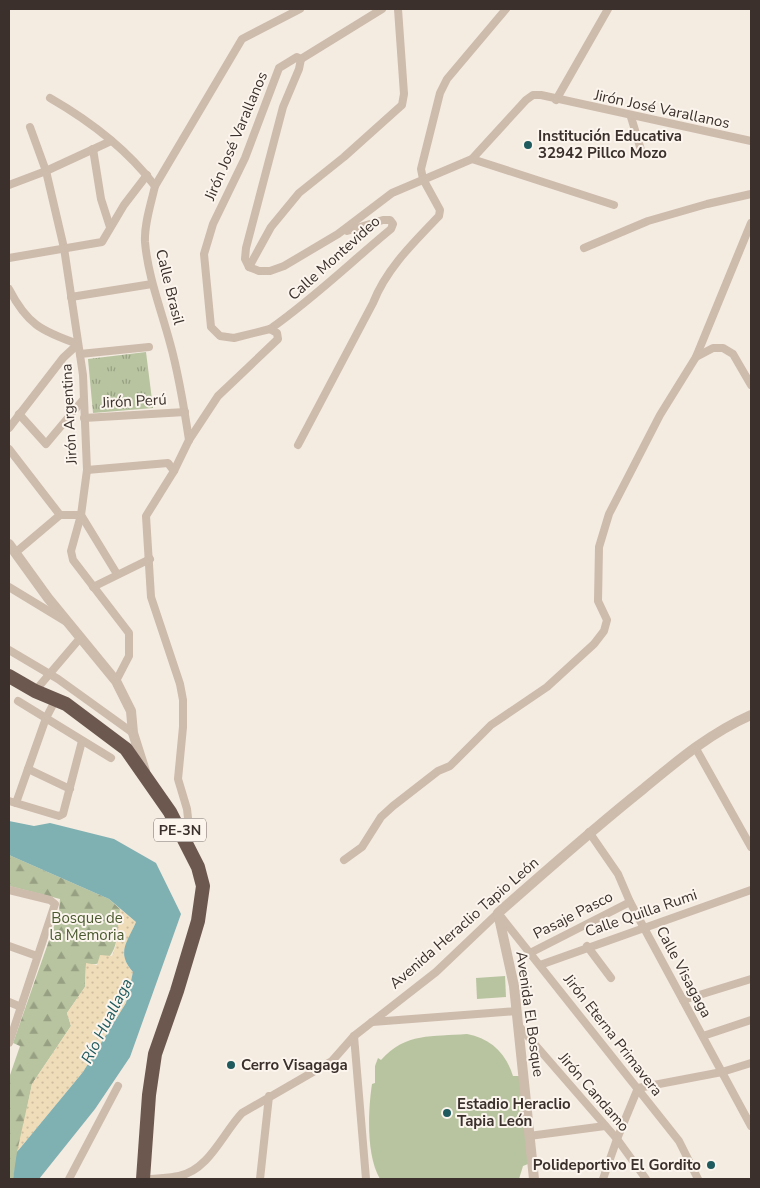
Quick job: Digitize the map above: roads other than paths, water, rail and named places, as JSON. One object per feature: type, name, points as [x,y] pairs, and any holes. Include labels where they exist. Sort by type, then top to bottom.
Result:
[{"type":"highway","name":"PE-3N","points":[[9,676],[35,691],[56,700],[111,736],[126,749],[147,776],[186,842],[198,867],[203,886],[198,921],[178,991],[155,1054],[149,1095],[143,1179]]},
{"type":"street","name":"Jirón José Varallanos","points":[[270,329],[234,338],[220,336],[211,327],[204,254],[213,224],[245,158],[279,68],[297,57],[300,59],[382,9]]},
{"type":"street","points":[[249,267],[271,227],[299,193],[344,157],[402,105],[404,94],[398,9]]},
{"type":"street","points":[[298,444],[373,303],[380,284],[408,248],[439,216],[440,210],[423,179],[421,169],[424,150],[440,93],[447,80],[506,9]]},
{"type":"street","points":[[556,100],[608,9]]},
{"type":"street","points":[[50,98],[80,114],[132,157],[155,186],[242,39],[300,10]]},
{"type":"street","points":[[249,267],[245,259],[246,248],[283,107],[299,69],[300,59]]},
{"type":"street","name":"Jirón José Varallanos","points":[[249,267],[259,272],[270,271],[284,266],[338,234],[392,193],[472,159],[526,100],[533,96],[541,95],[556,100],[751,141]]},
{"type":"street","points":[[631,116],[641,150]]},
{"type":"street","name":"Jirón Argentina","points":[[30,127],[46,171],[64,248],[80,354],[87,470],[81,515],[72,551],[73,560],[127,630],[129,636],[129,656],[116,681]]},
{"type":"street","points":[[9,185],[46,171],[111,141]]},
{"type":"street","points":[[93,150],[102,199],[110,226]]},
{"type":"street","points":[[472,159],[614,205]]},
{"type":"street","points":[[9,258],[102,242],[110,226],[147,175]]},
{"type":"street","name":"Calle Brasil","points":[[155,186],[147,219],[145,241],[152,284],[170,343],[189,440]]},
{"type":"street","points":[[584,248],[648,221],[751,194]]},
{"type":"street","name":"Calle Montevideo","points":[[270,329],[299,309],[391,230],[393,224],[390,220],[383,220],[338,234]]},
{"type":"street","points":[[344,860],[362,847],[381,817],[393,806],[438,770],[450,766],[491,725],[547,687],[594,644],[604,631],[608,620],[598,601],[599,547],[609,514],[660,415],[696,357],[751,223]]},
{"type":"street","points":[[71,296],[152,284]]},
{"type":"street","points":[[9,289],[20,310],[30,321],[52,335],[78,344],[63,358],[9,428]]},
{"type":"street","points":[[186,842],[189,827],[187,809],[178,779],[183,727],[183,700],[180,684],[151,596],[146,516],[174,471],[189,440],[218,396],[274,345],[278,339],[276,332],[270,329]]},
{"type":"street","points":[[80,354],[150,347]]},
{"type":"street","points":[[696,357],[712,348],[723,348],[733,354],[751,385]]},
{"type":"street","points":[[19,414],[46,444],[83,400]]},
{"type":"street","name":"Jirón Perú","points":[[84,418],[185,412]]},
{"type":"street","points":[[9,449],[60,516]]},
{"type":"street","points":[[87,470],[168,463],[174,471]]},
{"type":"street","points":[[117,574],[81,515],[60,516],[12,549],[116,681],[131,711],[133,733],[147,776]]},
{"type":"street","points":[[93,587],[150,559]]},
{"type":"street","points":[[9,587],[70,624]]},
{"type":"street","points":[[35,691],[81,637]]},
{"type":"street","points":[[9,650],[49,674],[133,733]]},
{"type":"street","points":[[56,700],[46,718],[28,769],[12,802],[59,816],[63,814],[82,741]]},
{"type":"street","points":[[18,701],[111,758]]},
{"type":"street","name":"Avenida Heraclio Tapio León","points":[[151,1179],[181,1176],[190,1171],[215,1150],[231,1124],[242,1113],[332,1061],[354,1036],[436,972],[498,913],[590,832],[695,746],[725,726],[751,715]]},
{"type":"street","points":[[695,746],[751,847]]},
{"type":"street","points":[[28,769],[70,789]]},
{"type":"street","name":"Calle Visagaga","points":[[590,832],[618,874],[630,902],[683,1000],[722,1072],[750,1118],[751,1126]]},
{"type":"street","points":[[9,890],[50,900],[55,904],[9,1043]]},
{"type":"street","name":"Calle Quilla Rumi","points":[[540,965],[643,926],[751,890]]},
{"type":"street","name":"Pasaje Pasco","points":[[530,953],[630,902]]},
{"type":"street","name":"Jirón Eterna Primavera","points":[[498,913],[679,1141],[698,1179]]},
{"type":"street","name":"Avenida El Bosque","points":[[498,913],[517,1011],[534,1179]]},
{"type":"street","points":[[9,946],[37,956]]},
{"type":"street","points":[[587,946],[611,978]]},
{"type":"street","points":[[683,1000],[751,979]]},
{"type":"street","points":[[9,1002],[21,1007]]},
{"type":"street","points":[[372,1022],[517,1011]]},
{"type":"street","points":[[703,1036],[751,1020]]},
{"type":"street","name":"Jirón Candamo","points":[[518,1025],[617,1139],[646,1179]]},
{"type":"street","points":[[354,1036],[366,1179]]},
{"type":"street","points":[[603,1179],[638,1088],[722,1072],[751,1063]]},
{"type":"street","points":[[69,1179],[118,1086]]},
{"type":"street","points":[[260,1179],[270,1096]]},
{"type":"street","points":[[529,1136],[605,1126]]},
{"type":"water","points":[[9,821],[34,826],[50,823],[114,839],[156,863],[181,914],[130,1057],[95,1109],[39,1179],[13,1179],[17,1152],[83,1072],[126,1003],[133,972],[125,959],[124,953],[136,922],[109,899],[9,855]]},
{"type":"place","name":"Institución Educativa 32942 Pillco Mozo","points":[[528,145]]},
{"type":"place","name":"Cerro Visagaga","points":[[231,1065]]},
{"type":"place","name":"Estadio Heraclio Tapia León","points":[[447,1113]]},
{"type":"place","name":"Polideportivo El Gordito","points":[[711,1165]]},
{"type":"park label","name":"Bosque de la Memoria","points":[[87,926]]},
{"type":"water label","name":"Río Huallaga","points":[[107,1021]]}]
